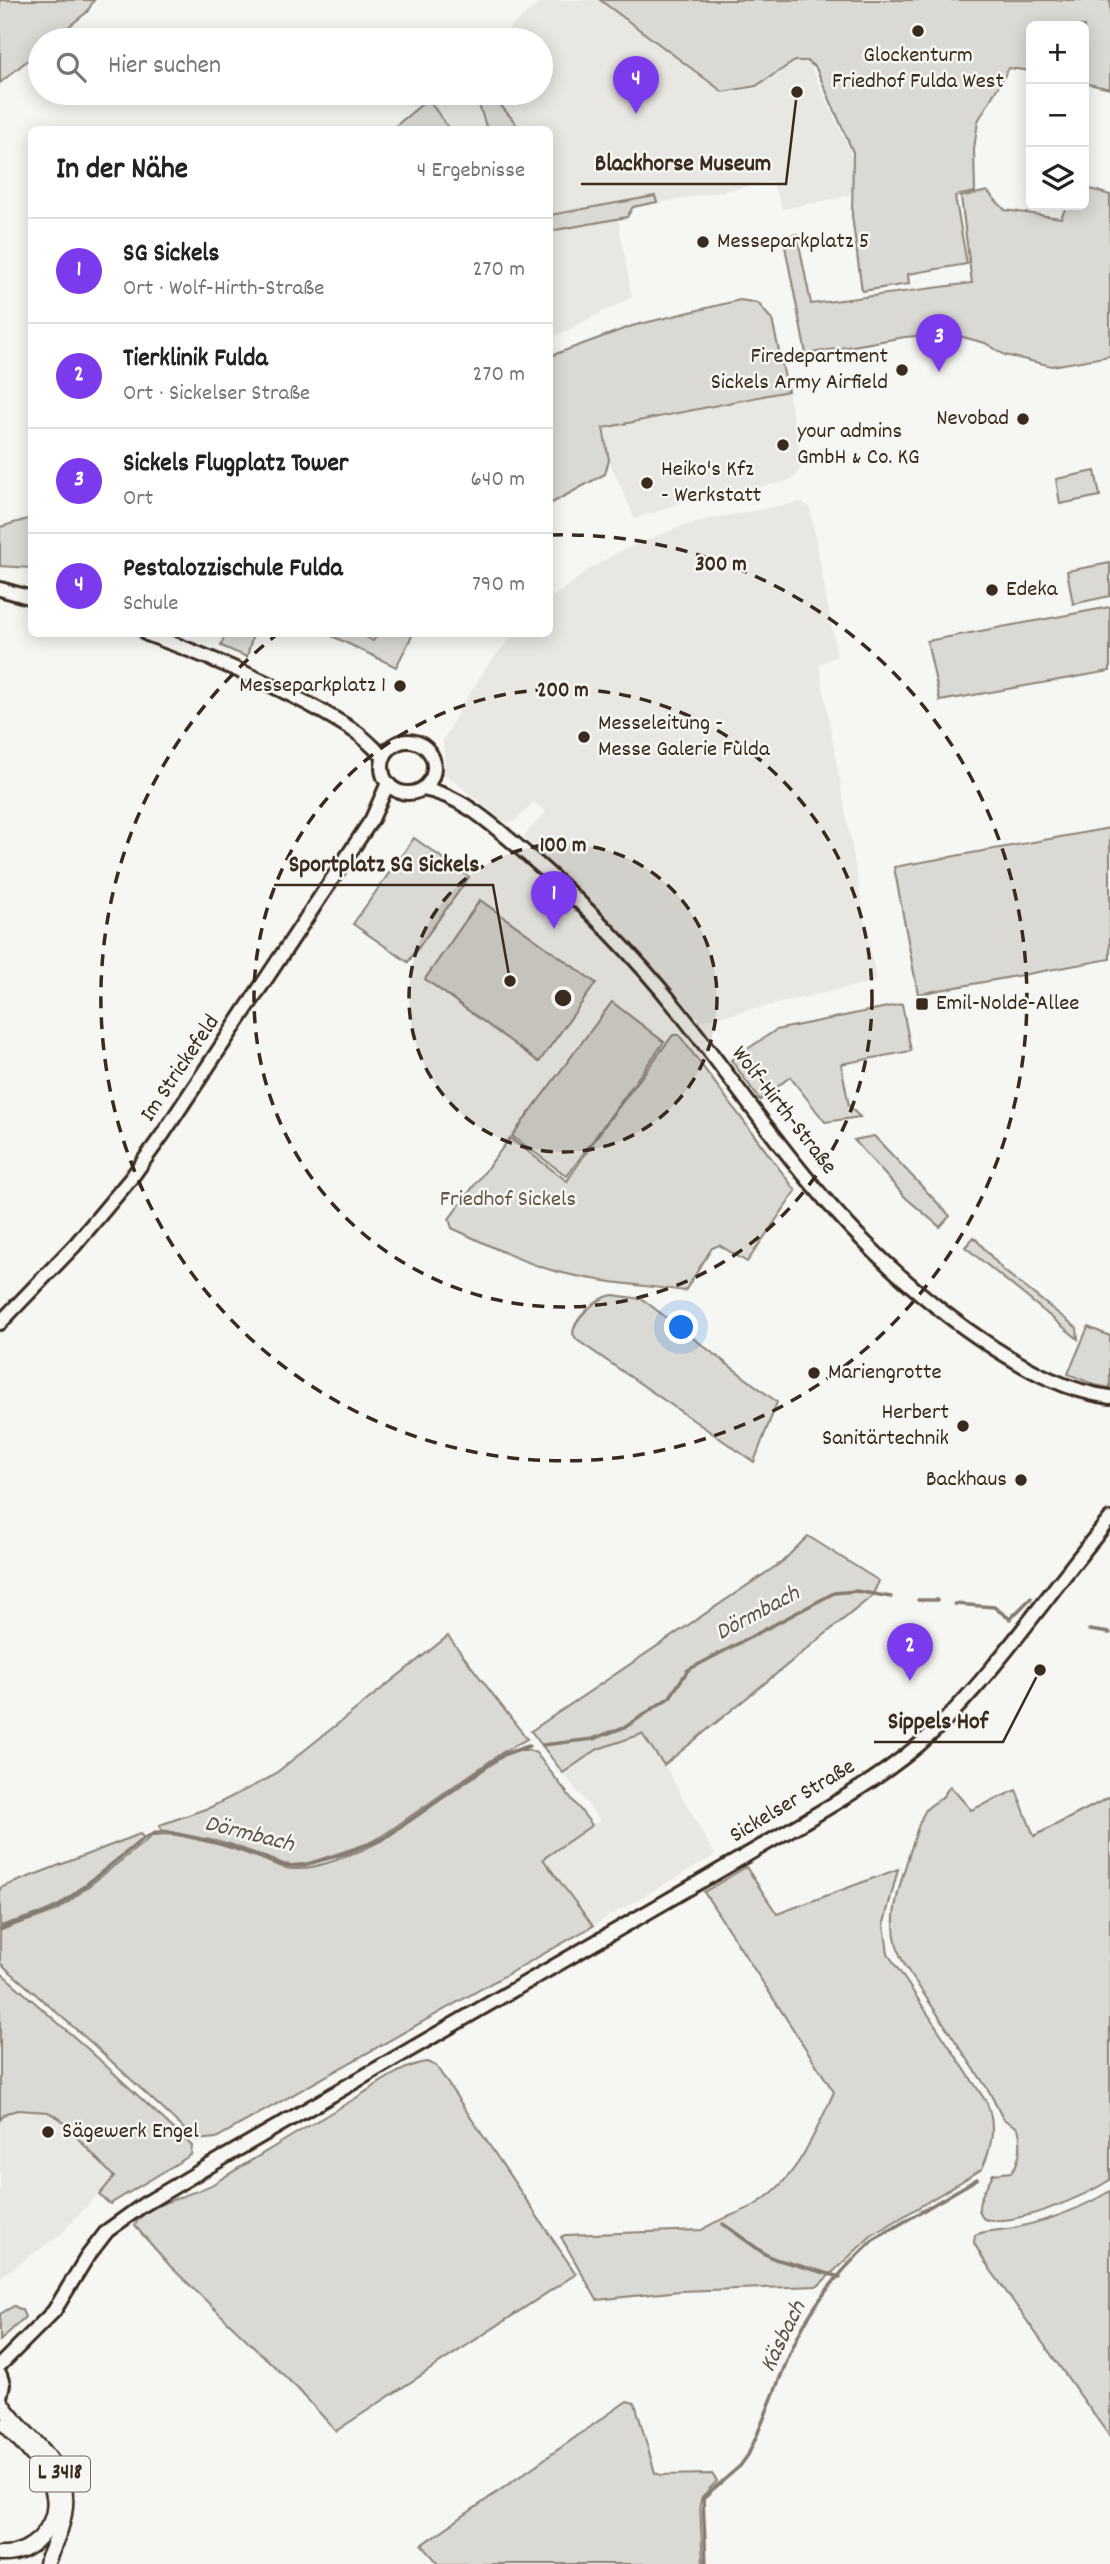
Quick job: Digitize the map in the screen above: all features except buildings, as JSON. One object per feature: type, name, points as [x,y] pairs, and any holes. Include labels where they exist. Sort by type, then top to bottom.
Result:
[{"type":"main road","name":"L 3418","points":[[0,2399],[8,2414],[46,2452],[64,2483],[65,2516],[46,2564]]},
{"type":"main road","name":"L 3418","points":[[0,2419],[41,2465],[53,2489],[55,2502],[48,2528],[38,2540],[17,2553],[0,2554]]},
{"type":"street","points":[[0,589],[28,597]]},
{"type":"street","points":[[153,637],[258,681],[358,734],[393,745],[409,740],[425,746],[431,753],[435,769],[433,777],[423,789],[400,792],[388,783],[382,771],[384,757],[393,745]]},
{"type":"street","points":[[358,734],[384,757]]},
{"type":"street","name":"Wolf-Hirth-Straße","points":[[435,769],[458,801]]},
{"type":"street","name":"Im Strickefeld","points":[[0,1323],[75,1245],[132,1177],[372,819],[388,783]]},
{"type":"street","name":"Wolf-Hirth-Straße","points":[[423,789],[433,790],[458,801],[499,831],[539,865],[638,963],[807,1178],[873,1250],[941,1310],[1004,1354],[1061,1385],[1090,1395],[1110,1397]]},
{"type":"street","name":"Im Strickefeld","points":[[372,819],[400,792]]},
{"type":"street","name":"Sickelser Straße","points":[[0,2365],[54,2311],[96,2244],[121,2219],[860,1788],[912,1751],[978,1684],[1110,1519]]},
{"type":"street","name":"L 3418","points":[[0,2375],[3,2384],[0,2399]]},
{"type":"shaded area","points":[[542,0],[598,0],[724,94],[756,88],[796,62],[809,63],[850,151],[856,185],[848,196],[783,209],[772,182],[633,208],[618,219],[632,297],[553,337],[553,126],[447,126],[432,105],[553,105],[553,28],[510,28]]},
{"type":"shaded area","points":[[788,391],[801,459],[801,467],[795,477],[785,482],[685,501],[635,519],[609,460],[602,428]]},
{"type":"shaded area","points":[[802,502],[810,508],[837,656],[819,664],[876,981],[701,1021],[599,910],[523,837],[546,812],[534,802],[516,820],[509,823],[502,820],[445,774],[443,740],[488,665],[511,637],[553,637],[553,597],[591,568],[618,552],[674,529],[710,519]]},
{"type":"shaded area","points":[[642,1734],[668,1771],[715,1855],[594,1925],[544,1859],[600,1820],[563,1773],[598,1749]]},
{"type":"shaded area","name":"Sägewerk Engel","points":[[31,2109],[59,2118],[114,2177],[60,2235],[0,2277],[0,2120],[6,2113]]},
{"type":"green space","points":[[0,0],[94,0],[87,12],[67,28],[28,28],[28,60],[0,83]]},
{"type":"green space","points":[[600,0],[1110,0],[1110,89],[1089,84],[1089,21],[1026,21],[1026,70],[1009,68],[978,121],[974,149],[975,192],[955,196],[967,264],[908,274],[909,284],[862,291],[852,216],[853,152],[816,68],[807,61],[795,61],[756,86],[723,92]]},
{"type":"green space","points":[[421,105],[432,105],[447,126],[396,126]]},
{"type":"green space","points":[[479,105],[500,105],[516,126],[486,126]]},
{"type":"green space","points":[[1089,189],[1110,195],[1110,356],[1052,366],[1005,355],[985,343],[948,333],[905,337],[806,354],[783,236],[797,234],[811,304],[972,283],[961,197],[987,191],[1005,210],[1061,218],[1065,210],[1089,210]]},
{"type":"green space","points":[[655,196],[657,202],[633,207],[627,217],[553,230],[553,214]]},
{"type":"green space","points":[[740,300],[758,303],[772,320],[788,391],[603,428],[609,460],[605,474],[553,502],[553,355],[632,326]]},
{"type":"green space","points":[[1095,471],[1100,496],[1060,504],[1056,479]]},
{"type":"green space","points":[[28,519],[28,568],[0,566],[0,527]]},
{"type":"green space","points":[[1110,563],[1110,596],[1073,604],[1067,571]]},
{"type":"green space","points":[[1110,607],[1110,671],[940,701],[927,641]]},
{"type":"green space","points":[[224,637],[252,637],[247,657],[221,646]]},
{"type":"green space","points":[[334,637],[366,637],[373,641],[376,637],[411,637],[396,667]]},
{"type":"green space","points":[[1110,828],[1110,959],[918,994],[894,867]]},
{"type":"green space","points":[[414,838],[469,877],[408,962],[353,924]]},
{"type":"green space","points":[[480,900],[596,983],[539,1062],[425,979]]},
{"type":"green space","points":[[612,1002],[664,1042],[567,1176],[512,1136]]},
{"type":"green space","points":[[902,1004],[911,1051],[841,1064],[849,1106],[860,1117],[825,1122],[790,1077],[760,1100],[731,1060],[776,1030]]},
{"type":"green space","name":"Friedhof Sickels","points":[[673,1035],[679,1035],[796,1191],[747,1262],[719,1245],[712,1248],[685,1291],[600,1280],[551,1270],[452,1228],[449,1219],[510,1138],[567,1181]]},
{"type":"green space","points":[[874,1136],[950,1216],[940,1227],[906,1198],[854,1140]]},
{"type":"green space","points":[[974,1237],[1003,1270],[1077,1328],[1078,1339],[965,1247]]},
{"type":"green space","points":[[613,1295],[642,1299],[777,1402],[754,1462],[577,1340],[573,1334],[577,1322],[600,1300]]},
{"type":"green space","points":[[1088,1327],[1110,1336],[1110,1388],[1068,1374]]},
{"type":"green space","points":[[808,1536],[879,1581],[872,1596],[664,1765],[642,1734],[598,1749],[563,1773],[531,1731],[782,1562]]},
{"type":"green space","points":[[448,1636],[527,1739],[503,1752],[382,1836],[309,1863],[284,1864],[230,1844],[161,1830],[160,1825],[211,1807],[271,1777]]},
{"type":"green space","points":[[518,1750],[536,1753],[592,1825],[543,1859],[593,1926],[216,2138],[196,2140],[94,2045],[0,1963],[0,1931],[61,1908],[152,1836],[163,1834],[191,1837],[238,1850],[289,1869],[316,1866],[353,1854],[385,1839],[505,1755]]},
{"type":"green space","points":[[950,1786],[971,1810],[1016,1790],[1034,1836],[1110,1797],[1110,2180],[1066,2202],[1013,2219],[984,2219],[979,2209],[981,2197],[993,2174],[1011,2172],[1017,2163],[1020,2145],[1018,2128],[1003,2119],[989,2091],[905,1966],[895,1938],[897,1897],[917,1828],[925,1811],[941,1798]]},
{"type":"green space","points":[[140,1834],[144,1838],[59,1905],[0,1926],[0,1888]]},
{"type":"green space","points":[[746,1867],[777,1914],[898,1869],[884,1923],[888,1954],[987,2103],[992,2128],[988,2153],[982,2169],[871,2236],[818,2286],[680,2291],[597,2300],[561,2237],[702,2230],[714,2222],[755,2205],[770,2195],[793,2170],[834,2092],[704,1892]]},
{"type":"green space","points":[[0,1972],[192,2146],[191,2155],[110,2204],[99,2195],[114,2177],[59,2118],[48,2112],[18,2110],[6,2113],[0,2120]]},
{"type":"green space","points":[[427,2062],[436,2066],[576,2274],[336,2431],[297,2388],[171,2267],[135,2226],[139,2219],[157,2206],[213,2184],[390,2076]]},
{"type":"green space","points":[[1110,2191],[1110,2437],[974,2243],[975,2235],[1054,2217]]},
{"type":"green space","points":[[14,2306],[22,2310],[25,2317],[0,2341],[0,2314]]},
{"type":"green space","points":[[627,2401],[635,2403],[655,2473],[712,2474],[717,2481],[702,2497],[700,2504],[703,2564],[439,2564],[422,2545]]},
{"type":"waterway","name":"Dörmbach","points":[[543,1745],[593,1739],[627,1726],[670,1697],[688,1670],[834,1593],[856,1591],[891,1597]]},
{"type":"waterway","name":"Dörmbach","points":[[955,1604],[994,1607],[1010,1619],[1031,1598]]},
{"type":"waterway","name":"Dörmbach","points":[[918,1600],[937,1600]]},
{"type":"waterway","name":"Dörmbach","points":[[1089,1630],[1110,1633]]},
{"type":"waterway","name":"Dörmbach","points":[[0,1929],[60,1906],[144,1838],[158,1832],[229,1846],[284,1866],[301,1866],[347,1853],[384,1838],[504,1754],[529,1746]]},
{"type":"waterway","name":"Käsbach","points":[[706,2564],[703,2498],[740,2466],[748,2455],[799,2334],[823,2296],[873,2240],[977,2179]]},
{"type":"waterway","points":[[723,2224],[775,2259],[840,2277]]},
{"type":"place","name":"Glockenturm Friedhof Fulda West","points":[[918,31]]},
{"type":"place","name":"Blackhorse Museum","points":[[797,92]]},
{"type":"place","name":"Pestalozzischule Fulda","points":[[636,114]]},
{"type":"place","name":"Messeparkplatz 5","points":[[703,242]]},
{"type":"place","name":"Firedepartment Sickels Army Airfield","points":[[902,370]]},
{"type":"place","name":"Sickels Flugplatz Tower","points":[[939,372]]},
{"type":"place","name":"Nevobad","points":[[1023,419]]},
{"type":"place","name":"your admins GmbH & Co. KG","points":[[783,445]]},
{"type":"place","name":"Heiko's Kfz - Werkstatt","points":[[647,483]]},
{"type":"place","name":"Edeka","points":[[992,590]]},
{"type":"place","name":"Messeparkplatz 1","points":[[400,686]]},
{"type":"place","name":"Messeleitung - Messe Galerie Fulda","points":[[584,737]]},
{"type":"place","name":"SG Sickels","points":[[554,929]]},
{"type":"place","name":"Sportplatz SG Sickels","points":[[510,981]]},
{"type":"place","name":"Emil-Nolde-Allee","points":[[922,1004]]},
{"type":"place","name":"Mariengrotte","points":[[814,1373]]},
{"type":"place","name":"Herbert Sanitärtechnik","points":[[963,1426]]},
{"type":"place","name":"Backhaus","points":[[1021,1480]]},
{"type":"place","name":"Sippels Hof","points":[[1040,1670]]},
{"type":"place","name":"Tierklinik Fulda","points":[[910,1681]]},
{"type":"place","name":"Sägewerk Engel","points":[[48,2132]]}]
